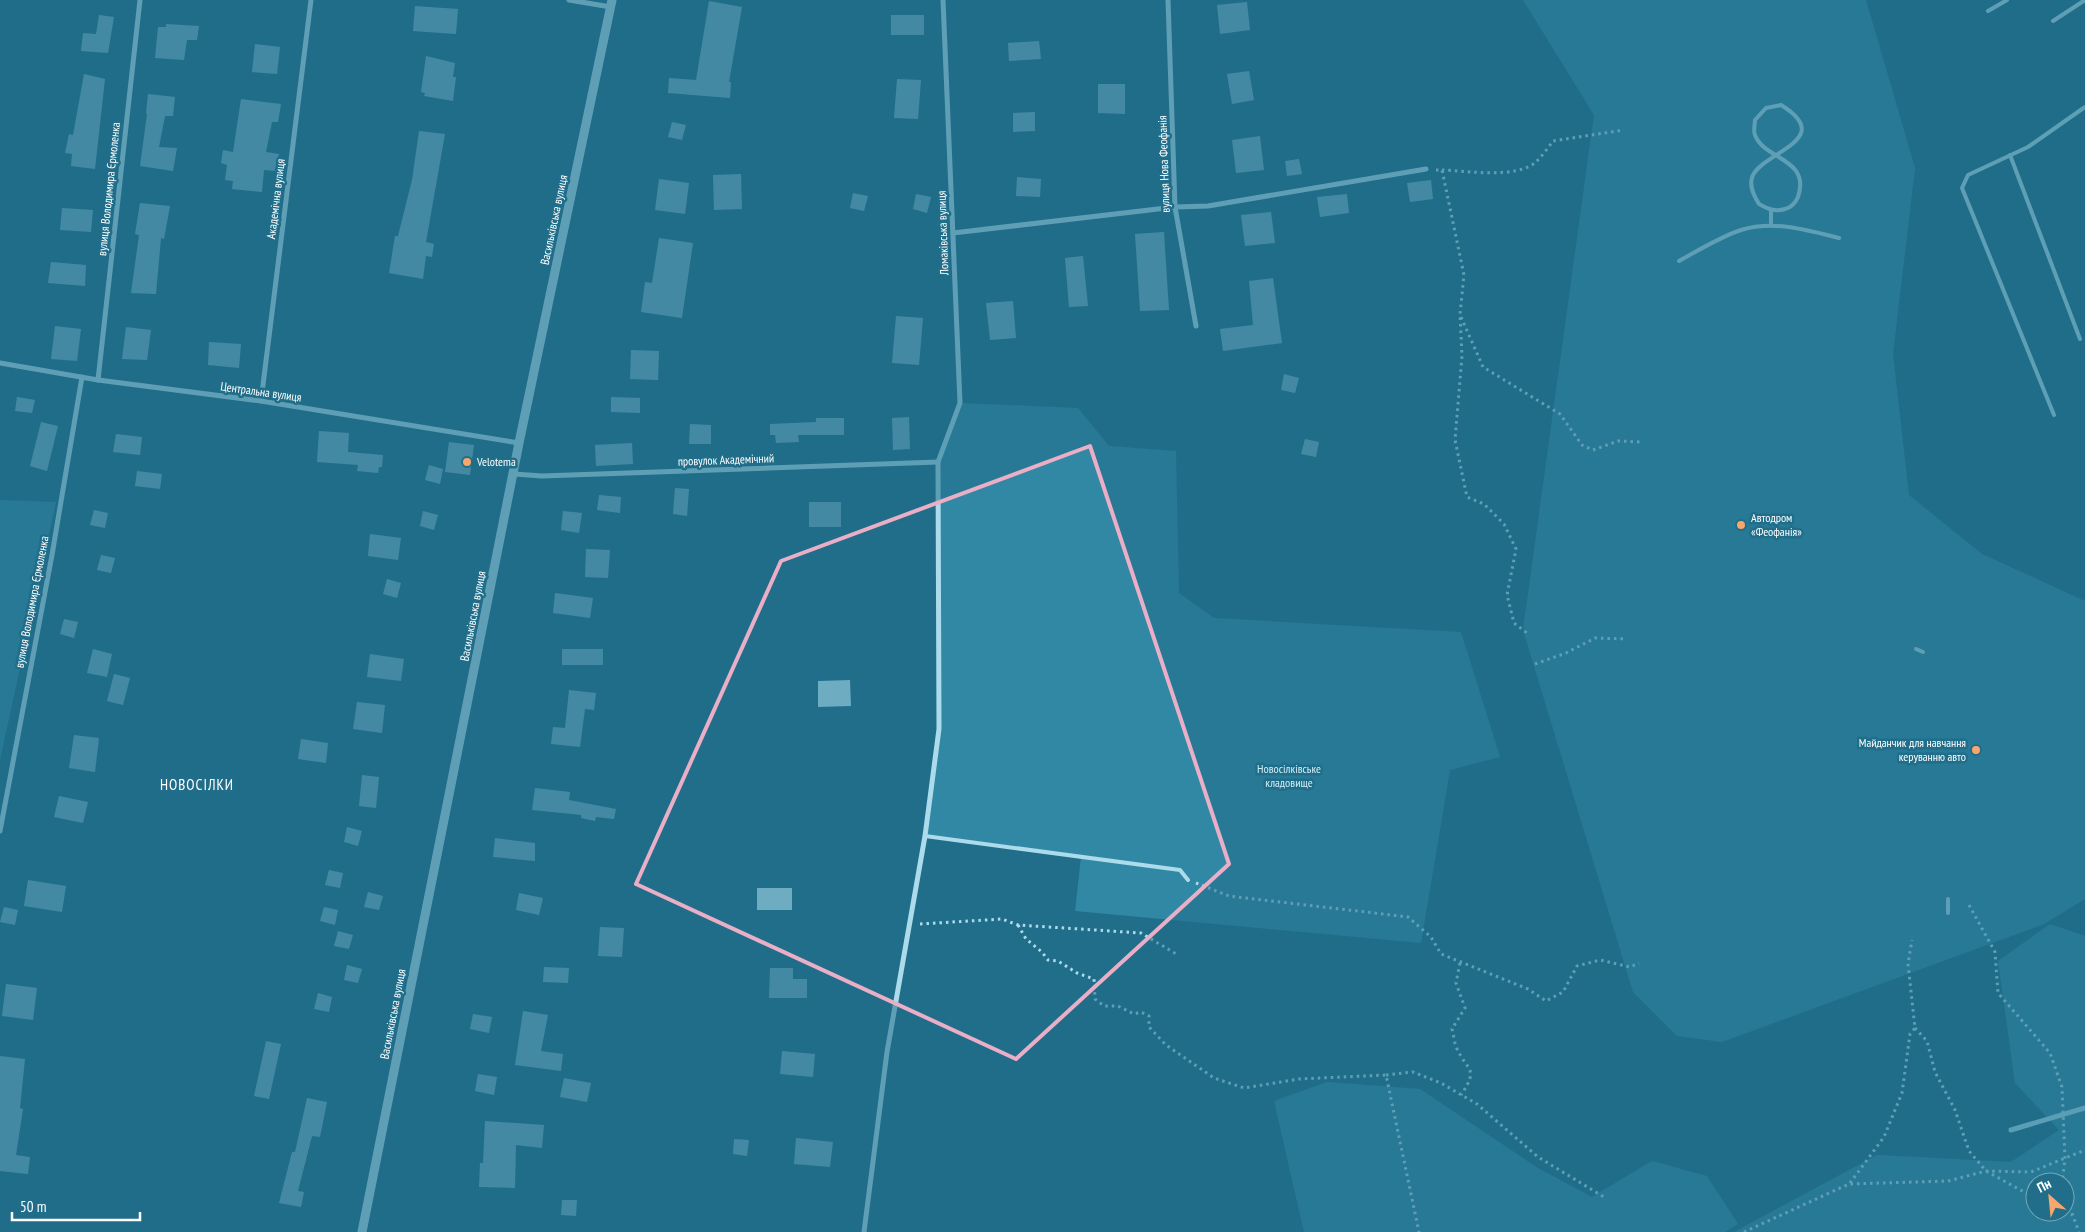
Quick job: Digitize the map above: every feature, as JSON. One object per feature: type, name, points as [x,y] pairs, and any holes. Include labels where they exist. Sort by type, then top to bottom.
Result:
[{"type":"street","name":"вулиця Володимира Єрмоленка","points":[[98,380],[140,0]]},
{"type":"street","name":"Академічна вулиця","points":[[261,401],[311,0]]},
{"type":"street","name":"Васильківська вулиця","points":[[362,1232],[519,443],[612,3],[569,0]]},
{"type":"street","name":"Ломаківська вулиця","points":[[938,462],[960,402],[943,0]]},
{"type":"street","name":"вулиця Нова Феофанія","points":[[1168,0],[1175,207],[1196,326]]},
{"type":"street","points":[[953,233],[1175,207],[1208,206],[1426,169]]},
{"type":"street","name":"Центральна вулиця","points":[[0,363],[98,380],[261,401],[519,443]]},
{"type":"street","name":"вулиця Володимира Єрмоленка","points":[[0,831],[52,555],[82,377]]},
{"type":"street","points":[[864,1232],[887,1052],[925,836],[939,729],[938,462]]},
{"type":"street","name":"провулок Академічний","points":[[514,474],[542,476],[938,462]]},
{"type":"lane","points":[[1988,11],[2007,0]]},
{"type":"lane","points":[[2053,21],[2085,0]]},
{"type":"lane","points":[[1777,156],[1761,166],[1752,177],[1752,191],[1759,204],[1771,210],[1786,209],[1796,202],[1800,191],[1799,177],[1790,164],[1777,156],[1764,147],[1755,135],[1754,120],[1766,108],[1781,105],[1796,114],[1801,128],[1799,139],[1777,156]]},
{"type":"lane","points":[[2054,415],[1962,188],[1968,175],[2028,147],[2085,107]]},
{"type":"lane","points":[[2010,155],[2080,339]]},
{"type":"lane","points":[[1771,210],[1771,226]]},
{"type":"lane","points":[[1678,260],[1740,230],[1771,226],[1802,228],[1839,238]]},
{"type":"lane","points":[[1916,649],[1923,652]]},
{"type":"lane","points":[[925,836],[1180,870],[1188,880]]},
{"type":"lane","points":[[1948,899],[1948,913]]},
{"type":"path","points":[[1426,169],[1492,172],[1518,171],[1535,163],[1553,141],[1624,130]]},
{"type":"path","points":[[1442,170],[1464,275],[1460,314],[1462,356],[1455,440],[1462,478],[1467,497],[1484,504],[1509,532],[1516,549],[1507,595],[1514,623],[1528,633]]},
{"type":"path","points":[[1460,314],[1483,367],[1560,414],[1582,445],[1593,450],[1618,441],[1642,442]]},
{"type":"path","points":[[1535,664],[1595,638],[1627,639]]},
{"type":"path","points":[[1188,880],[1229,896],[1408,917],[1432,937],[1441,954],[1528,989],[1546,1000],[1563,992],[1577,966],[1600,960],[1630,967],[1639,963]]},
{"type":"path","points":[[1969,905],[1995,952],[1998,993],[2050,1053],[2062,1087],[2065,1159],[2063,1172]]},
{"type":"path","points":[[909,925],[1002,920],[1018,925],[1141,933],[1178,955]]},
{"type":"path","points":[[1018,925],[1026,940],[1042,952],[1048,960],[1058,961],[1077,973],[1094,979],[1095,999],[1104,1006],[1118,1006],[1134,1014],[1141,1012],[1150,1016],[1149,1027],[1166,1045],[1214,1078],[1244,1088],[1299,1079],[1413,1072],[1442,1083],[1477,1104],[1538,1157],[1604,1197]]},
{"type":"path","points":[[1912,940],[1908,964],[1915,1028],[1927,1041],[1935,1072],[1955,1110],[1969,1151],[1986,1171],[2025,1192]]},
{"type":"path","points":[[1460,963],[1456,983],[1466,1008],[1452,1029],[1456,1048],[1471,1068],[1470,1081],[1461,1095]]},
{"type":"path","points":[[1849,1184],[1884,1137],[1902,1093],[1910,1034],[1915,1028]]},
{"type":"path","points":[[1386,1075],[1419,1232]]},
{"type":"path","points":[[1744,1232],[1849,1184],[1948,1181],[1986,1171],[2031,1172],[2085,1150]]},
{"type":"highlighted area","points":[[1090,446],[1229,864],[1016,1059],[636,884],[781,561]]},
{"type":"green space","name":"Автодром «Феофанія»","points":[[1523,0],[1866,0],[1915,168],[1893,354],[1909,495],[1982,554],[2085,601],[2085,899],[2044,924],[1722,1042],[1677,1036],[1633,992],[1523,630],[1594,115]]},
{"type":"green space","name":"Новосілківське кладовище","points":[[960,403],[1078,408],[1109,446],[1176,451],[1179,593],[1214,618],[1461,632],[1500,757],[1450,770],[1421,943],[1075,911],[1081,857],[925,836],[939,729],[938,462]]},
{"type":"green space","points":[[0,500],[56,502],[0,760]]},
{"type":"green space","points":[[2050,924],[2085,936],[2085,1232],[1734,1232],[1877,1155],[2011,1162],[2059,1130],[2015,1083],[1998,961]]},
{"type":"green space","points":[[1327,1082],[1420,1089],[1538,1168],[1592,1197],[1652,1161],[1707,1176],[1738,1224],[1725,1232],[1304,1232],[1274,1101]]},
{"type":"building","points":[[709,1],[742,7],[729,82],[731,82],[730,98],[668,93],[669,78],[696,80]]},
{"type":"building","points":[[1247,2],[1250,30],[1220,34],[1217,5]]},
{"type":"building","points":[[415,6],[458,9],[456,34],[413,31]]},
{"type":"building","points":[[99,15],[114,17],[108,53],[81,51],[83,33],[96,34]]},
{"type":"building","points":[[891,15],[924,15],[924,35],[891,35]]},
{"type":"building","points":[[166,24],[199,26],[197,40],[187,40],[184,60],[155,58],[158,27],[166,27]]},
{"type":"building","points":[[1039,41],[1041,59],[1009,61],[1008,43]]},
{"type":"building","points":[[255,44],[280,47],[277,74],[252,72]]},
{"type":"building","points":[[426,56],[455,63],[453,77],[456,77],[453,101],[424,96],[425,93],[421,92]]},
{"type":"building","points":[[1249,71],[1254,100],[1232,104],[1227,74]]},
{"type":"building","points":[[84,74],[105,79],[95,169],[71,166],[72,154],[65,153],[69,134],[73,135]]},
{"type":"building","points":[[897,79],[921,80],[918,119],[894,118]]},
{"type":"building","points":[[1098,84],[1125,84],[1125,114],[1098,113]]},
{"type":"building","points":[[148,94],[175,97],[173,116],[165,116],[159,147],[177,148],[173,171],[140,166]]},
{"type":"building","points":[[241,99],[281,104],[278,122],[272,122],[266,152],[279,154],[276,171],[264,170],[262,192],[232,189],[233,181],[225,180],[227,165],[221,163],[223,150],[233,152]]},
{"type":"building","points":[[1035,112],[1035,131],[1013,132],[1013,113]]},
{"type":"building","points":[[672,122],[686,125],[682,140],[668,137]]},
{"type":"building","points":[[419,131],[445,134],[426,242],[434,244],[432,257],[426,256],[423,279],[389,273],[395,236],[398,236],[412,180]]},
{"type":"building","points":[[1260,136],[1264,170],[1236,173],[1232,140]]},
{"type":"building","points":[[1299,159],[1302,174],[1287,176],[1285,161]]},
{"type":"building","points":[[741,174],[742,209],[714,210],[713,175]]},
{"type":"building","points":[[1017,177],[1041,179],[1040,197],[1016,196]]},
{"type":"building","points":[[659,179],[689,183],[685,214],[655,210]]},
{"type":"building","points":[[1431,180],[1433,199],[1410,202],[1407,183]]},
{"type":"building","points":[[853,193],[868,196],[864,211],[850,208]]},
{"type":"building","points":[[916,194],[931,197],[927,213],[913,209]]},
{"type":"building","points":[[1347,194],[1349,213],[1320,217],[1317,197]]},
{"type":"building","points":[[140,203],[170,206],[164,239],[161,238],[156,294],[131,293],[139,235],[135,234]]},
{"type":"building","points":[[62,208],[93,210],[91,232],[60,230]]},
{"type":"building","points":[[1271,212],[1275,243],[1245,246],[1241,215]]},
{"type":"building","points":[[1164,232],[1169,310],[1140,311],[1135,234]]},
{"type":"building","points":[[659,238],[693,243],[682,318],[641,312],[645,282],[652,283]]},
{"type":"building","points":[[1083,256],[1088,306],[1069,307],[1065,258]]},
{"type":"building","points":[[51,262],[86,265],[85,286],[48,283]]},
{"type":"building","points":[[1273,278],[1282,343],[1223,351],[1220,329],[1253,325],[1249,281]]},
{"type":"building","points":[[1013,301],[1016,338],[990,340],[986,303]]},
{"type":"building","points":[[896,316],[923,318],[919,365],[892,363]]},
{"type":"building","points":[[55,326],[81,329],[77,361],[51,359]]},
{"type":"building","points":[[126,327],[151,330],[147,360],[122,359]]},
{"type":"building","points":[[209,342],[241,344],[239,368],[208,365]]},
{"type":"building","points":[[631,350],[659,351],[658,380],[630,379]]},
{"type":"building","points":[[1284,374],[1299,378],[1295,393],[1281,390]]},
{"type":"building","points":[[17,397],[35,400],[32,413],[15,411]]},
{"type":"building","points":[[611,397],[640,398],[640,413],[611,412]]},
{"type":"building","points":[[909,417],[910,449],[893,450],[892,418]]},
{"type":"building","points":[[816,418],[844,418],[844,435],[798,435],[799,442],[776,443],[775,435],[770,435],[770,424],[816,422]]},
{"type":"building","points":[[41,422],[58,426],[47,471],[30,466]]},
{"type":"building","points":[[690,424],[711,425],[711,444],[689,444]]},
{"type":"building","points":[[319,431],[349,433],[348,452],[383,455],[382,467],[379,467],[378,473],[357,471],[358,465],[317,462]]},
{"type":"building","points":[[116,434],[142,437],[140,455],[113,452]]},
{"type":"building","points":[[1305,439],[1319,442],[1316,457],[1301,454]]},
{"type":"building","points":[[449,442],[474,445],[470,475],[445,472]]},
{"type":"building","points":[[632,443],[633,464],[596,466],[595,445]]},
{"type":"building","points":[[429,465],[443,469],[440,484],[425,480]]},
{"type":"building","points":[[137,471],[162,474],[160,489],[135,486]]},
{"type":"building","points":[[675,488],[689,489],[687,516],[673,514]]},
{"type":"building","points":[[599,495],[621,497],[620,513],[597,510]]},
{"type":"building","points":[[809,502],[841,502],[841,527],[809,527]]},
{"type":"building","points":[[94,510],[108,513],[105,528],[90,525]]},
{"type":"building","points":[[423,511],[438,515],[434,530],[420,526]]},
{"type":"building","points":[[563,511],[582,513],[579,533],[561,530]]},
{"type":"building","points":[[370,534],[401,538],[398,560],[368,556]]},
{"type":"building","points":[[586,549],[610,550],[608,578],[585,577]]},
{"type":"building","points":[[101,555],[115,558],[111,573],[97,570]]},
{"type":"building","points":[[387,579],[401,583],[397,598],[383,594]]},
{"type":"building","points":[[555,593],[593,598],[590,618],[553,613]]},
{"type":"building","points":[[64,619],[78,622],[74,638],[60,634]]},
{"type":"building","points":[[93,649],[112,654],[107,677],[87,673]]},
{"type":"building","points":[[562,649],[603,649],[603,665],[562,665]]},
{"type":"building","points":[[370,654],[404,659],[401,681],[367,677]]},
{"type":"building","points":[[114,674],[130,678],[123,705],[107,701]]},
{"type":"building","points":[[850,680],[851,706],[818,707],[818,681]]},
{"type":"building","points":[[569,690],[596,693],[594,710],[585,709],[580,747],[551,744],[553,727],[565,728]]},
{"type":"building","points":[[357,702],[385,705],[382,733],[353,729]]},
{"type":"building","points":[[74,735],[99,738],[95,772],[69,768]]},
{"type":"building","points":[[301,739],[328,743],[326,763],[298,759]]},
{"type":"building","points":[[362,775],[379,777],[376,808],[359,806]]},
{"type":"building","points":[[535,788],[570,792],[569,800],[616,809],[614,819],[596,817],[595,821],[581,818],[581,815],[532,810]]},
{"type":"building","points":[[59,796],[88,802],[83,823],[54,817]]},
{"type":"building","points":[[347,827],[362,831],[358,846],[344,842]]},
{"type":"building","points":[[495,838],[535,843],[535,861],[493,857]]},
{"type":"building","points":[[329,870],[343,873],[340,888],[325,885]]},
{"type":"building","points":[[28,880],[66,886],[62,912],[24,906]]},
{"type":"building","points":[[757,888],[792,888],[792,910],[757,910]]},
{"type":"building","points":[[368,892],[383,896],[379,910],[364,907]]},
{"type":"building","points":[[519,893],[543,898],[539,915],[516,910]]},
{"type":"building","points":[[4,907],[18,910],[15,925],[0,922]]},
{"type":"building","points":[[324,907],[338,910],[335,925],[320,921]]},
{"type":"building","points":[[600,927],[624,928],[622,957],[598,956]]},
{"type":"building","points":[[338,931],[353,935],[349,949],[334,946]]},
{"type":"building","points":[[347,965],[362,969],[358,983],[344,980]]},
{"type":"building","points":[[544,967],[569,968],[568,983],[543,982]]},
{"type":"building","points":[[770,968],[793,968],[793,979],[807,979],[807,998],[769,998]]},
{"type":"building","points":[[6,984],[37,988],[33,1020],[2,1016]]},
{"type":"building","points":[[318,993],[332,997],[329,1012],[314,1009]]},
{"type":"building","points":[[523,1011],[548,1015],[541,1051],[563,1054],[561,1071],[515,1065]]},
{"type":"building","points":[[473,1014],[492,1017],[489,1033],[470,1029]]},
{"type":"building","points":[[266,1041],[281,1044],[269,1099],[254,1096]]},
{"type":"building","points":[[782,1051],[815,1054],[813,1077],[780,1074]]},
{"type":"building","points":[[0,1056],[25,1059],[20,1108],[23,1109],[16,1155],[30,1157],[28,1174],[0,1171]]},
{"type":"building","points":[[478,1074],[497,1077],[494,1095],[475,1091]]},
{"type":"building","points":[[564,1078],[591,1083],[587,1102],[560,1097]]},
{"type":"building","points":[[307,1098],[327,1102],[320,1137],[312,1136],[298,1191],[304,1192],[301,1207],[279,1203],[292,1152],[295,1152]]},
{"type":"building","points":[[485,1121],[544,1125],[542,1148],[516,1145],[515,1188],[479,1187],[480,1163],[483,1163]]},
{"type":"building","points":[[796,1138],[833,1142],[830,1167],[794,1164]]},
{"type":"building","points":[[734,1139],[749,1140],[747,1156],[733,1154]]},
{"type":"building","points":[[562,1200],[577,1200],[576,1216],[561,1215]]},
{"type":"waterway","points":[[2011,1130],[2085,1108]]},
{"type":"place","name":"Velotema","points":[[467,462]]},
{"type":"place","name":"Автодром «Феофанія»","points":[[1741,525]]},
{"type":"place","name":"Майданчик для навчання керуванню авто","points":[[1976,750]]},
{"type":"district","name":"НОВОСІЛКИ","points":[[197,785]]}]
